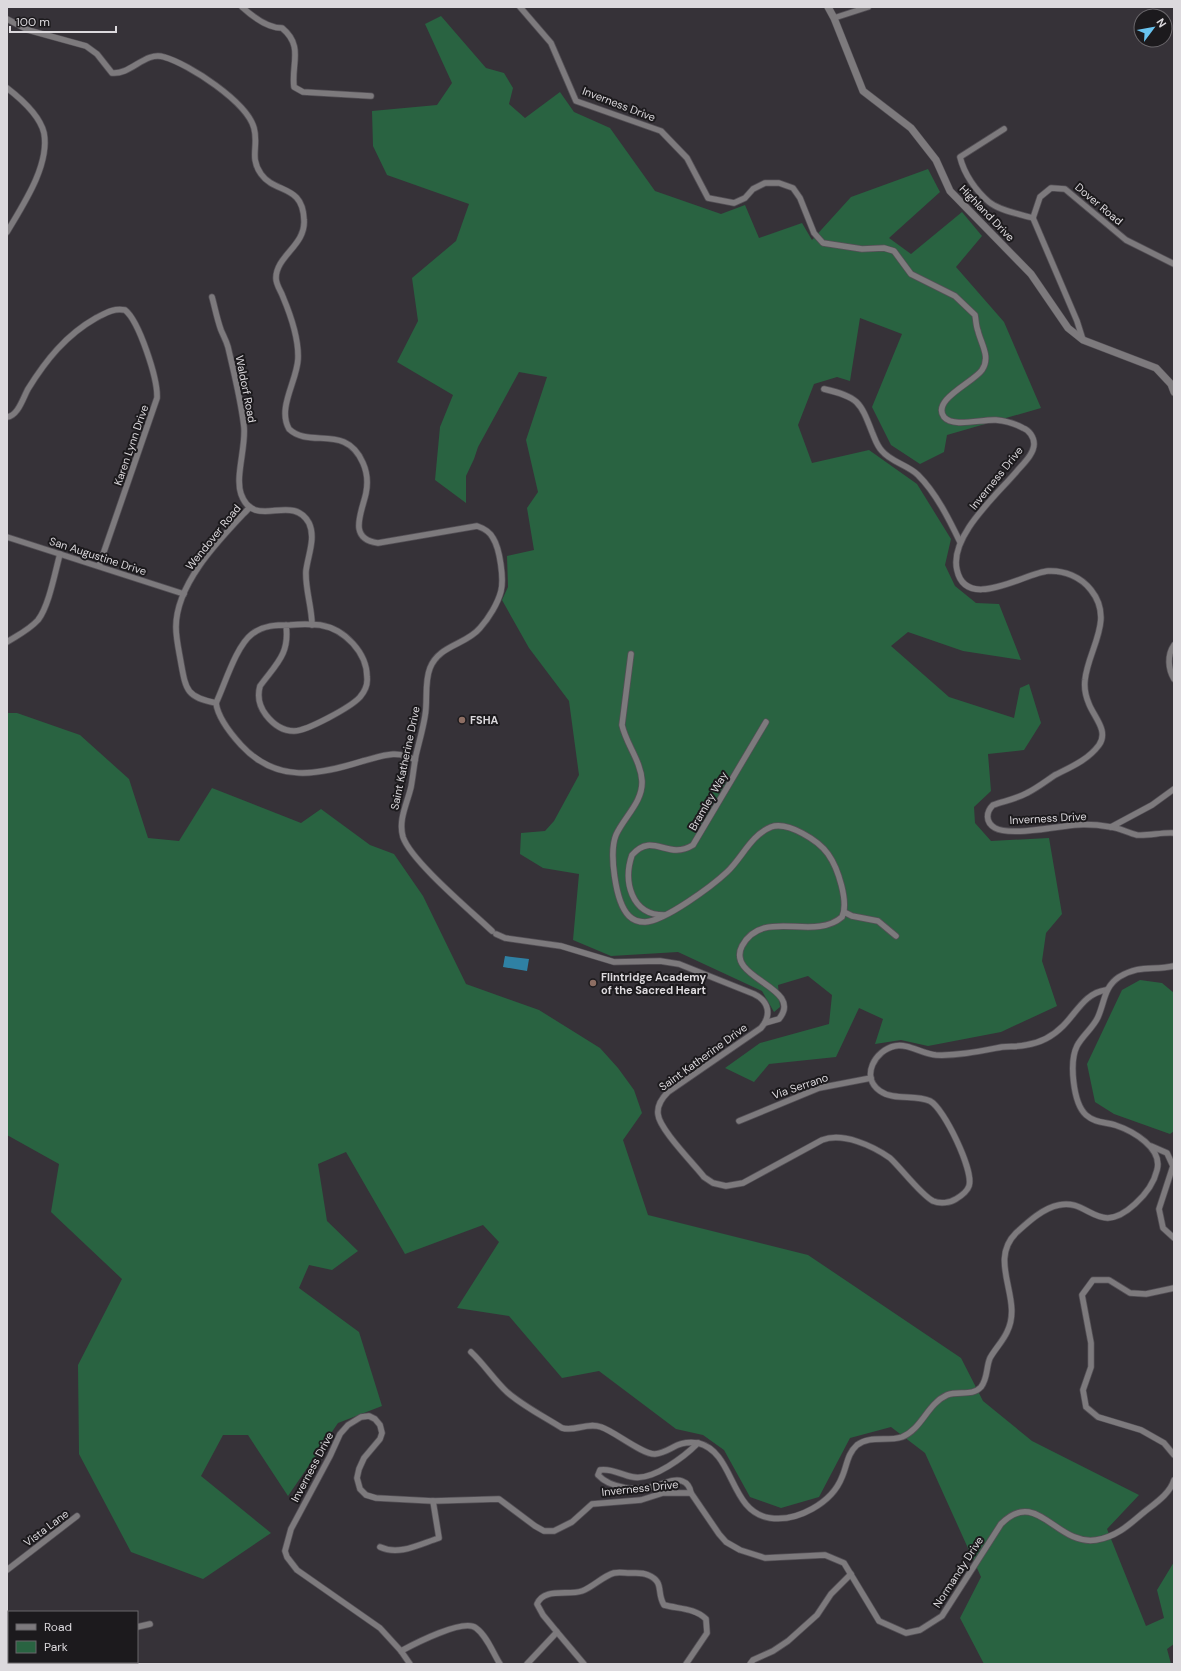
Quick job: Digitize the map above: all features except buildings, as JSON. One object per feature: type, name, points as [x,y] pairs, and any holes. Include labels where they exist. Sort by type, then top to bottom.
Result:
[{"type":"street","points":[[242,7],[267,25],[275,28],[282,28],[292,39],[296,55],[293,79],[294,87],[303,92],[371,96]]},
{"type":"street","name":"Inverness Drive","points":[[520,7],[551,43],[576,100],[661,131],[687,158],[708,198],[734,203],[745,198],[754,189],[764,183],[779,183],[792,188],[800,198],[814,233],[823,243],[862,248],[884,248],[894,251],[911,274],[955,296],[975,315],[977,329],[985,352],[986,361],[983,370],[974,379],[942,404],[944,417],[957,423],[994,420],[1010,422],[1027,429],[1032,436],[1034,444],[1024,463],[970,526],[960,542],[957,552],[957,571],[961,580],[970,587],[980,589],[994,588],[1045,571],[1057,571],[1068,574],[1082,581],[1092,590],[1099,603],[1102,614],[1101,626],[1085,679],[1089,705],[1102,730],[1103,737],[1100,743],[1082,760],[1028,793],[993,805],[988,809],[987,816],[990,824],[996,829],[1026,831],[1076,825],[1111,827],[1138,835],[1174,833]]},
{"type":"street","name":"Highland Drive","points":[[828,7],[834,18],[863,91],[911,128],[936,160],[950,191],[1030,274],[1068,328],[1083,340],[1156,368],[1171,384],[1174,392]]},
{"type":"street","points":[[834,18],[868,7]]},
{"type":"street","name":"Saint Katherine Drive","points":[[7,19],[28,30],[86,46],[97,54],[112,73],[120,74],[146,58],[162,56],[182,63],[222,90],[243,109],[255,130],[254,157],[258,170],[263,177],[292,193],[297,198],[301,203],[304,219],[302,234],[278,268],[276,278],[291,318],[298,348],[297,370],[286,415],[289,429],[298,435],[325,437],[342,441],[356,450],[360,456],[366,473],[367,484],[358,523],[361,534],[369,540],[378,543],[477,526],[488,532],[493,537],[502,571],[500,595],[479,629],[466,639],[444,650],[430,668],[427,682],[426,712],[415,760],[411,787],[403,814],[404,839],[415,858],[494,933],[505,938],[561,946],[614,962],[660,961],[679,964],[759,997],[767,1006],[768,1017],[761,1028],[668,1092],[660,1102],[658,1109],[662,1125],[704,1177],[713,1183],[726,1186],[743,1183],[822,1140],[837,1136],[870,1147],[890,1158],[933,1201],[945,1202],[960,1197],[969,1184],[969,1172],[948,1122],[936,1105],[921,1098],[889,1095],[881,1092],[873,1084],[871,1078]]},
{"type":"street","points":[[7,88],[26,104],[44,132],[44,157],[27,198],[7,232]]},
{"type":"street","points":[[1004,129],[960,157],[962,165],[966,173],[990,202],[1033,218],[1077,320],[1083,340]]},
{"type":"street","name":"Dover Road","points":[[1033,218],[1040,197],[1051,188],[1065,189],[1126,240],[1174,264]]},
{"type":"street","name":"Waldorf Road","points":[[212,297],[221,330],[228,346],[239,398],[244,429],[239,488],[241,495],[250,507]]},
{"type":"street","name":"Karen Lynn Drive","points":[[7,417],[15,413],[23,397],[46,362],[65,340],[90,321],[111,310],[124,310],[130,314],[139,331],[158,386],[157,398],[99,566]]},
{"type":"street","points":[[824,389],[845,394],[856,400],[863,408],[880,449],[883,453],[917,474],[939,505],[960,542]]},
{"type":"street","points":[[250,507],[263,512],[286,509],[294,510],[308,522],[312,534],[306,571],[312,625]]},
{"type":"street","name":"Wendover Road","points":[[216,703],[194,697],[190,694],[184,683],[176,626],[184,594],[200,565],[250,507]]},
{"type":"street","name":"San Augustine Drive","points":[[7,537],[184,594]]},
{"type":"street","points":[[7,642],[26,631],[39,618],[45,606],[60,554]]},
{"type":"street","points":[[286,625],[288,636],[284,654],[260,686],[258,698],[262,710],[281,728],[293,731],[308,728],[351,705],[361,696],[367,681],[367,670],[358,648],[336,631],[321,625],[286,625],[265,627],[258,630],[246,640],[216,703],[224,721],[246,750],[267,765],[289,773],[316,772],[337,768],[389,753],[402,754],[415,760]]},
{"type":"street","points":[[1174,645],[1169,657],[1169,666],[1174,679]]},
{"type":"street","points":[[631,654],[622,725],[623,733],[640,769],[642,781],[640,798],[614,840],[616,882],[621,905],[624,911],[634,920],[646,922],[664,915],[713,884],[728,871],[758,835],[766,830],[780,825],[793,828],[817,843],[829,855],[844,897],[844,912],[838,920],[825,927],[771,926],[762,928],[749,937],[744,943],[739,956],[744,966],[777,993],[784,1005],[784,1010],[779,1019],[765,1023]]},
{"type":"street","name":"Bramley Way","points":[[664,915],[646,911],[635,902],[629,884],[628,871],[632,855],[645,845],[657,845],[673,851],[687,848],[693,844],[766,722]]},
{"type":"street","points":[[1111,827],[1152,805],[1174,789]]},
{"type":"street","points":[[844,912],[852,916],[878,921],[896,936]]},
{"type":"street","points":[[1174,966],[1145,967],[1133,970],[1117,979],[1106,990],[1096,1020],[1078,1044],[1074,1055],[1072,1068],[1077,1100],[1081,1109],[1093,1120],[1113,1124],[1151,1146],[1167,1153],[1173,1166],[1159,1209],[1163,1228],[1174,1238]]},
{"type":"street","points":[[871,1078],[874,1060],[884,1050],[899,1045],[928,1054],[938,1055],[1035,1043],[1045,1039],[1062,1028],[1090,995],[1097,991],[1106,990]]},
{"type":"street","name":"Via Serrano","points":[[738,1121],[819,1088],[871,1078]]},
{"type":"street","points":[[471,1352],[486,1366],[505,1390],[516,1400],[562,1428],[568,1430],[583,1426],[600,1426],[650,1454],[662,1452],[687,1441],[708,1445],[718,1456],[739,1494],[754,1513],[770,1518],[781,1519],[793,1517],[821,1503],[833,1493],[838,1485],[851,1451],[859,1444],[867,1439],[886,1440],[904,1436],[918,1426],[929,1410],[941,1398],[949,1394],[973,1392],[978,1390],[988,1374],[989,1360],[1008,1330],[1011,1318],[1012,1307],[1003,1261],[1008,1242],[1038,1215],[1060,1204],[1068,1204],[1106,1218],[1122,1214],[1142,1198],[1157,1172],[1159,1162],[1157,1154],[1151,1146]]},
{"type":"street","points":[[1174,1288],[1146,1294],[1130,1293],[1109,1280],[1093,1280],[1082,1295],[1091,1343],[1091,1367],[1084,1390],[1086,1407],[1098,1417],[1141,1430],[1164,1443],[1174,1455]]},
{"type":"street","name":"Inverness Drive","points":[[410,1664],[401,1651],[380,1628],[297,1570],[287,1557],[285,1551],[291,1529],[340,1434],[354,1420],[369,1416],[380,1425],[382,1433],[380,1439],[364,1458],[359,1469],[357,1478],[360,1489],[366,1495],[376,1498],[433,1500],[499,1499],[544,1531],[554,1531],[572,1522],[592,1504],[641,1500],[662,1494],[691,1493],[689,1486],[683,1481],[677,1480],[636,1489],[608,1482],[598,1475],[600,1470],[608,1469],[633,1477],[643,1477],[675,1462],[698,1443]]},
{"type":"street","name":"Normandy Drive","points":[[691,1493],[719,1534],[726,1542],[740,1550],[765,1558],[825,1555],[844,1563],[879,1621],[906,1633],[920,1630],[942,1616],[1001,1524],[1016,1512],[1034,1513],[1046,1518],[1068,1536],[1080,1540],[1097,1540],[1119,1533],[1163,1497],[1174,1480]]},
{"type":"street","points":[[380,1547],[387,1550],[398,1551],[439,1538],[433,1500]]},
{"type":"street","name":"Vista Lane","points":[[7,1570],[77,1516]]},
{"type":"street","points":[[584,1664],[555,1633],[540,1610],[538,1604],[540,1599],[545,1595],[581,1591],[614,1573],[646,1574],[658,1581],[660,1586],[660,1598],[664,1604],[700,1613],[706,1619],[708,1625],[707,1633],[686,1664]]},
{"type":"street","points":[[750,1664],[753,1660],[774,1651],[788,1641],[817,1615],[831,1594],[851,1574]]},
{"type":"street","points":[[138,1627],[150,1624]]},
{"type":"street","points":[[401,1651],[421,1641],[463,1625],[475,1626],[481,1632],[500,1664]]},
{"type":"street","points":[[527,1664],[555,1633]]},
{"type":"green space","points":[[441,16],[486,68],[504,73],[513,88],[509,104],[525,118],[560,92],[574,112],[610,128],[655,191],[721,214],[745,205],[759,238],[802,223],[812,240],[851,197],[928,169],[940,192],[889,238],[911,254],[962,212],[982,236],[956,267],[1004,322],[1041,408],[947,435],[944,452],[920,464],[891,445],[872,407],[902,334],[860,318],[850,381],[837,377],[814,384],[798,425],[812,463],[869,450],[917,484],[951,539],[945,565],[955,586],[976,603],[999,604],[1021,660],[963,651],[908,632],[891,646],[949,697],[1014,718],[1020,688],[1029,684],[1041,723],[1024,750],[988,754],[991,791],[974,807],[975,823],[991,841],[1049,838],[1062,914],[1046,933],[1042,961],[1057,1006],[1001,1032],[928,1046],[901,1040],[875,1044],[883,1019],[859,1008],[836,1057],[769,1064],[754,1082],[725,1068],[760,1043],[829,1024],[832,995],[808,976],[778,985],[780,1007],[774,1012],[762,991],[678,952],[611,956],[573,940],[579,874],[543,868],[520,854],[521,833],[545,831],[554,821],[579,775],[569,701],[529,648],[502,600],[508,587],[507,556],[534,550],[527,508],[538,492],[526,440],[547,377],[519,372],[478,447],[466,476],[466,503],[435,480],[440,427],[453,395],[397,362],[418,321],[412,278],[456,241],[469,204],[387,175],[373,146],[372,111],[437,105],[452,83],[425,24]]},
{"type":"green space","points":[[7,713],[17,713],[80,735],[129,779],[148,838],[179,841],[212,788],[301,823],[321,809],[370,845],[394,854],[423,896],[466,984],[539,1010],[600,1048],[618,1068],[634,1090],[642,1113],[623,1140],[648,1215],[808,1255],[961,1358],[983,1401],[1032,1441],[1139,1495],[1107,1529],[1146,1626],[1164,1618],[1157,1590],[1174,1562],[1174,1644],[1167,1649],[1171,1664],[984,1664],[960,1618],[981,1577],[925,1453],[891,1427],[850,1438],[819,1497],[781,1508],[750,1497],[724,1450],[703,1435],[676,1429],[599,1371],[562,1378],[509,1316],[457,1308],[499,1242],[483,1225],[405,1254],[346,1152],[318,1164],[327,1221],[358,1251],[332,1270],[309,1265],[299,1288],[359,1332],[382,1406],[338,1423],[288,1496],[248,1435],[223,1435],[201,1476],[271,1533],[203,1579],[131,1552],[79,1454],[78,1365],[122,1279],[51,1212],[59,1164],[7,1135]]},
{"type":"green space","points":[[1140,980],[1162,983],[1174,993],[1174,1131],[1170,1134],[1114,1114],[1095,1102],[1087,1064],[1122,990]]},
{"type":"water","points":[[505,956],[529,959],[527,971],[503,967]]},
{"type":"place","name":"FSHA","points":[[462,720]]},
{"type":"place","name":"Flintridge Academy of the Sacred Heart","points":[[593,983]]}]
